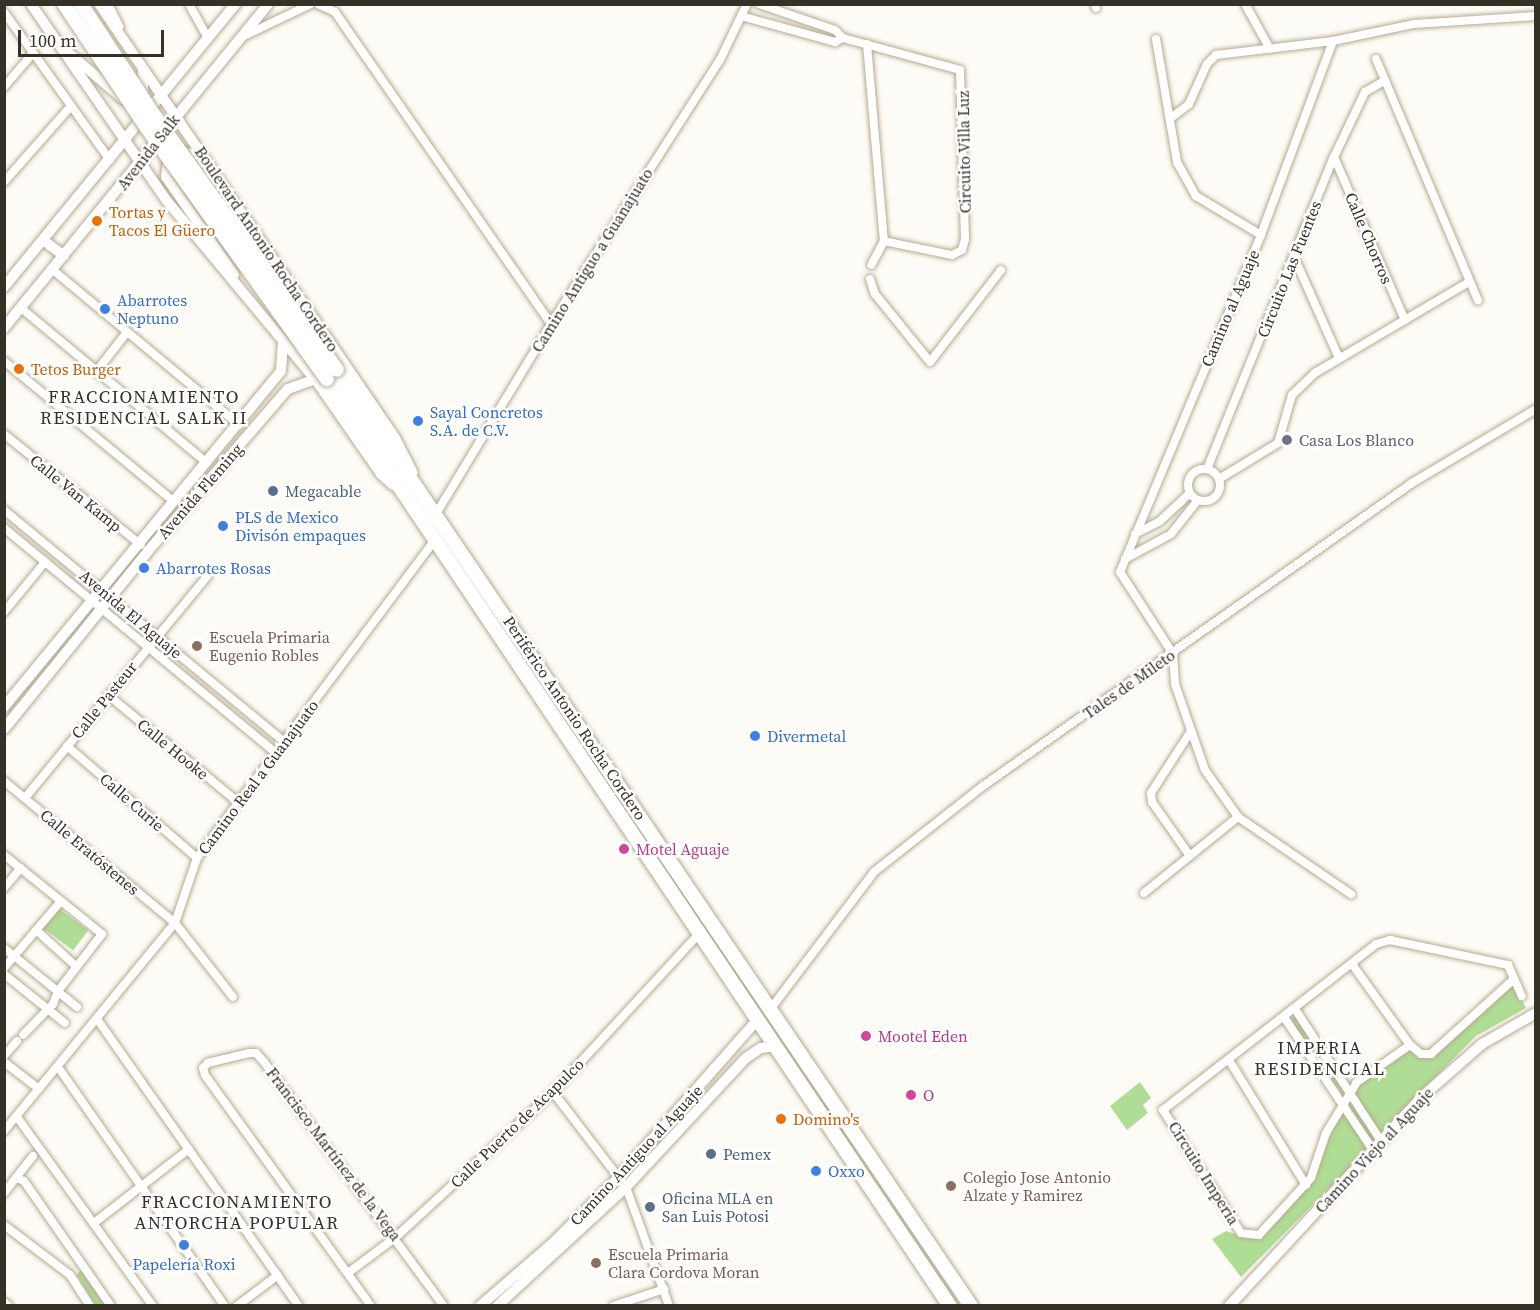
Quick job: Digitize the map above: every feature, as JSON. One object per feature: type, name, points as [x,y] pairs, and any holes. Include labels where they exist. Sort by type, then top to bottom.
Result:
[{"type":"highway","name":"Boulevard Antonio Rocha Cordero","points":[[64,4],[326,376]]},
{"type":"highway","name":"Boulevard Antonio Rocha Cordero","points":[[81,4],[326,376]]},
{"type":"highway","name":"Periférico Antonio Rocha Cordero","points":[[326,376],[423,495],[650,827],[769,1011],[971,1305]]},
{"type":"highway","name":"Periférico Antonio Rocha Cordero","points":[[326,376],[950,1305]]},
{"type":"street","points":[[32,4],[187,228],[283,341],[326,376]]},
{"type":"street","points":[[99,4],[126,44]]},
{"type":"street","name":"Boulevard Antonio Rocha Cordero","points":[[108,4],[126,44],[177,115],[395,438],[423,495]]},
{"type":"street","points":[[189,4],[208,38]]},
{"type":"street","name":"Avenida Salk","points":[[4,287],[236,4]]},
{"type":"street","name":"Avenida Salk","points":[[4,328],[268,4]]},
{"type":"street","points":[[241,38],[311,4]]},
{"type":"street","points":[[318,4],[335,12],[551,324]]},
{"type":"street","name":"Camino Antiguo a Guanajuato","points":[[436,514],[551,324],[720,60],[747,4]]},
{"type":"street","name":"Circuito Villa Luz","points":[[759,4],[836,30],[843,38],[960,70],[963,81],[965,239],[962,250],[952,255],[884,241]]},
{"type":"street","points":[[1245,4],[1270,49]]},
{"type":"street","points":[[4,12],[110,159]]},
{"type":"street","name":"Circuito Villa Luz","points":[[741,16],[835,42],[843,38]]},
{"type":"street","points":[[1172,117],[1189,104],[1207,64],[1216,55],[1333,40],[1414,24],[1536,16]]},
{"type":"street","points":[[1156,39],[1172,117],[1177,162],[1196,196],[1261,235]]},
{"type":"street","name":"Camino al Aguaje","points":[[1173,654],[1120,572],[1261,235],[1333,40]]},
{"type":"street","points":[[867,44],[884,241],[871,265]]},
{"type":"street","points":[[60,46],[123,99],[138,96],[146,84],[139,62]]},
{"type":"street","points":[[4,87],[33,53]]},
{"type":"street","points":[[1376,59],[1478,300]]},
{"type":"street","name":"Circuito Las Fuentes","points":[[1207,469],[1334,157],[1365,92],[1384,81]]},
{"type":"street","points":[[4,182],[71,106]]},
{"type":"street","points":[[225,186],[198,157],[188,152],[172,156],[166,166],[168,182],[252,303]]},
{"type":"street","name":"Calle Chorros","points":[[1334,157],[1405,320]]},
{"type":"street","points":[[43,240],[64,256]]},
{"type":"street","points":[[1294,257],[1339,358]]},
{"type":"street","points":[[52,270],[239,425]]},
{"type":"street","points":[[870,279],[875,294],[930,363],[1001,270]]},
{"type":"street","points":[[1219,479],[1278,442],[1292,395],[1315,373],[1469,282]]},
{"type":"street","points":[[21,308],[207,463]]},
{"type":"street","points":[[96,372],[126,332]]},
{"type":"street","name":"Avenida Fleming","points":[[4,707],[137,542],[239,425],[281,371],[283,341]]},
{"type":"street","points":[[4,361],[172,500]]},
{"type":"street","name":"Avenida Fleming","points":[[4,729],[148,551],[288,389],[326,376]]},
{"type":"street","name":"Tales de Mileto","points":[[769,1011],[874,872],[983,786],[1412,483],[1536,409]]},
{"type":"street","name":"Calle Van Kamp","points":[[4,434],[148,551]]},
{"type":"street","points":[[1207,469],[1219,479],[1217,494],[1208,500],[1198,500],[1190,493],[1188,483],[1193,473],[1207,469]]},
{"type":"street","points":[[1135,534],[1160,521],[1190,493]]},
{"type":"street","points":[[1125,559],[1171,534],[1198,500]]},
{"type":"street","name":"Avenida El Aguaje","points":[[5,512],[111,597],[284,742]]},
{"type":"street","points":[[1160,521],[1171,534]]},
{"type":"street","name":"Avenida El Aguaje","points":[[4,528],[276,753]]},
{"type":"street","name":"Camino Real a Guanajuato","points":[[4,1131],[175,923],[197,858],[435,540]]},
{"type":"street","points":[[4,612],[45,562]]},
{"type":"street","name":"Calle Pasteur","points":[[25,798],[156,635],[208,575]]},
{"type":"street","points":[[1173,654],[1175,684],[1205,770],[1238,817],[1351,894]]},
{"type":"street","name":"Calle Hooke","points":[[108,695],[238,802]]},
{"type":"street","points":[[1190,856],[1152,802],[1151,793],[1191,731]]},
{"type":"street","name":"Calle Curie","points":[[67,746],[197,858]]},
{"type":"street","name":"Calle Eratóstenes","points":[[4,781],[175,923],[233,997]]},
{"type":"street","points":[[1144,893],[1238,817]]},
{"type":"street","points":[[4,855],[102,934],[58,991],[53,1004],[45,1009],[23,1035]]},
{"type":"street","points":[[4,888],[21,868]]},
{"type":"street","points":[[4,968],[61,901]]},
{"type":"street","points":[[36,930],[77,967]]},
{"type":"street","name":"Calle Puerto de Acapulco","points":[[348,1273],[396,1237],[553,1092],[699,934]]},
{"type":"street","name":"Circuito Imperia","points":[[1410,1045],[1357,1082],[1326,1133],[1316,1167],[1306,1185],[1259,1235],[1241,1233],[1163,1110],[1376,944],[1390,940],[1508,964],[1522,996]]},
{"type":"street","points":[[4,948],[77,1007]]},
{"type":"street","points":[[1352,964],[1410,1045],[1421,1054],[1431,1054],[1514,979]]},
{"type":"street","points":[[4,974],[64,1023]]},
{"type":"street","points":[[1295,1009],[1381,1141]]},
{"type":"street","name":"Camino Viejo al Aguaje","points":[[1228,1305],[1425,1095],[1482,1044],[1536,1013]]},
{"type":"street","points":[[1284,1017],[1373,1150]]},
{"type":"street","points":[[97,1019],[299,1305]]},
{"type":"street","name":"Camino Antiguo al Aguaje","points":[[480,1305],[622,1183],[757,1020]]},
{"type":"street","points":[[4,1056],[17,1041]]},
{"type":"street","name":"Camino Antiguo al Aguaje","points":[[497,1305],[746,1059],[761,1048],[775,1046]]},
{"type":"street","name":"Francisco Martínez de la Vega","points":[[371,1305],[205,1075],[203,1068],[208,1063],[256,1053],[396,1237],[444,1305]]},
{"type":"street","points":[[1229,1060],[1306,1185]]},
{"type":"street","points":[[4,1062],[39,1089]]},
{"type":"street","points":[[58,1067],[225,1305]]},
{"type":"street","points":[[553,1092],[622,1183],[669,1305]]},
{"type":"street","points":[[17,1117],[153,1305]]},
{"type":"street","points":[[94,1223],[189,1149]]},
{"type":"street","points":[[4,1193],[19,1179],[33,1156]]},
{"type":"street","points":[[19,1179],[24,1181],[111,1305]]},
{"type":"street","points":[[4,1225],[70,1275],[90,1305]]},
{"type":"street","points":[[70,1275],[82,1265]]},
{"type":"street","points":[[237,1305],[278,1275]]},
{"type":"street","points":[[613,1305],[664,1289]]},
{"type":"street","points":[[4,1302],[9,1305]]},
{"type":"green space","points":[[57,907],[88,930],[73,950],[42,927]]},
{"type":"green space","points":[[1513,983],[1526,1008],[1476,1036],[1380,1133],[1354,1092],[1359,1085],[1409,1050],[1419,1056],[1431,1056]]},
{"type":"green space","points":[[1295,1016],[1344,1091],[1343,1095],[1291,1020]]},
{"type":"green space","points":[[1140,1082],[1151,1098],[1143,1105],[1148,1113],[1127,1130],[1110,1106]]},
{"type":"green space","points":[[1351,1104],[1375,1136],[1372,1142],[1349,1107]]},
{"type":"green space","points":[[1342,1110],[1367,1150],[1241,1277],[1212,1239],[1226,1231],[1250,1239],[1260,1237],[1307,1187]]},
{"type":"green space","points":[[81,1269],[107,1305],[95,1305],[77,1275]]},
{"type":"place","name":"Tortas y Tacos El Güero","points":[[97,221]]},
{"type":"place","name":"Abarrotes Neptuno","points":[[105,309]]},
{"type":"place","name":"Tetos Burger","points":[[19,369]]},
{"type":"place","name":"Sayal Concretos S.A. de C.V.","points":[[418,421]]},
{"type":"place","name":"Casa Los Blanco","points":[[1287,440]]},
{"type":"place","name":"Megacable","points":[[273,491]]},
{"type":"place","name":"PLS de Mexico Divisón empaques","points":[[223,526]]},
{"type":"place","name":"Abarrotes Rosas","points":[[144,568]]},
{"type":"place","name":"Escuela Primaria Eugenio Robles","points":[[197,646]]},
{"type":"place","name":"Divermetal","points":[[755,736]]},
{"type":"place","name":"Motel Aguaje","points":[[624,849]]},
{"type":"place","name":"Mootel Eden","points":[[866,1036]]},
{"type":"place","name":"O","points":[[911,1095]]},
{"type":"place","name":"Domino's","points":[[781,1119]]},
{"type":"place","name":"Pemex","points":[[711,1154]]},
{"type":"place","name":"Oxxo","points":[[816,1171]]},
{"type":"place","name":"Colegio Jose Antonio Alzate y Ramirez","points":[[951,1186]]},
{"type":"place","name":"Oficina MLA en San Luis Potosi","points":[[650,1207]]},
{"type":"place","name":"Papelería Roxi","points":[[184,1245]]},
{"type":"place","name":"Escuela Primaria Clara Cordova Moran","points":[[596,1263]]},
{"type":"district","name":"FRACCIONAMIENTO RESIDENCIAL SALK II","points":[[144,408]]},
{"type":"district","name":"IMPERIA RESIDENCIAL","points":[[1320,1059]]},
{"type":"district","name":"FRACCIONAMIENTO ANTORCHA POPULAR","points":[[237,1213]]}]
